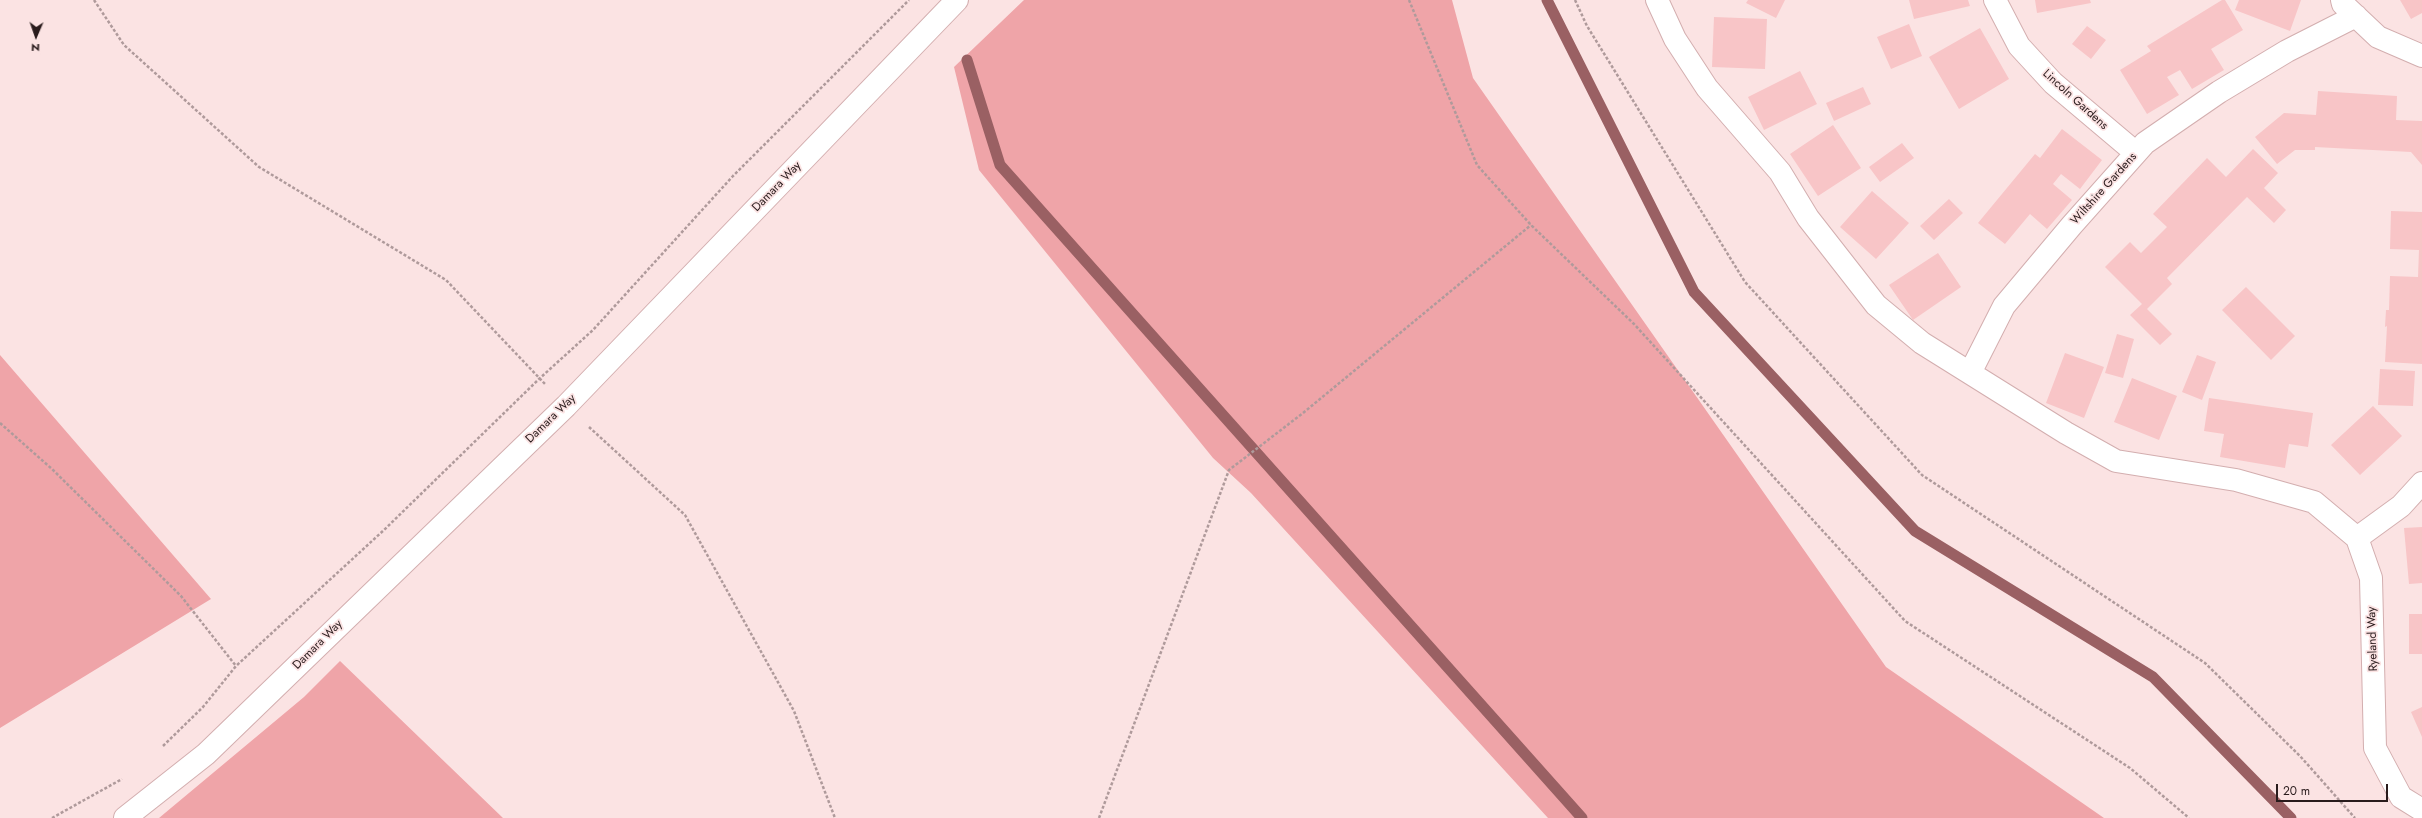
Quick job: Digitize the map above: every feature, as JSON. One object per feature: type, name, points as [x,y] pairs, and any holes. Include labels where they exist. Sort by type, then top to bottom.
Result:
[{"type":"street","name":"Damara Way","points":[[125,818],[206,754],[566,406],[957,0]]},
{"type":"street","points":[[1657,0],[1675,39],[1708,88],[1780,172],[1808,218],[1876,306],[1922,343],[1970,374],[2037,413],[2066,433],[2116,461],[2236,480],[2314,502],[2357,538],[2401,506],[2422,483]]},
{"type":"street","name":"Lincoln Gardens","points":[[1995,0],[2019,46],[2052,83],[2136,154]]},
{"type":"street","points":[[2349,8],[2378,37],[2422,56]]},
{"type":"street","name":"Wiltshire Gardens","points":[[1970,374],[2004,306],[2072,225],[2145,143],[2219,92],[2287,50],[2349,8]]},
{"type":"street","name":"Ryeland Way","points":[[2357,538],[2371,578],[2375,748],[2401,796],[2422,810]]},
{"type":"path","points":[[94,0],[124,45],[259,167],[446,280],[566,406],[685,515],[794,711],[835,818]]},
{"type":"path","points":[[161,748],[203,707],[236,666],[384,530],[539,379],[593,330],[734,176],[909,0]]},
{"type":"path","points":[[1409,0],[1477,165],[1531,225],[1634,324],[1905,621],[2130,768],[2188,818]]},
{"type":"path","points":[[1575,0],[1587,26],[1744,282],[1922,475],[2205,663],[2300,756],[2355,818]]},
{"type":"path","points":[[1099,818],[1229,470],[1282,429],[1531,225]]},
{"type":"path","points":[[0,422],[52,469],[181,596],[236,666]]},
{"type":"path","points":[[52,818],[84,802],[128,774]]},
{"type":"shaded area","points":[[1024,0],[1452,0],[1473,78],[1886,667],[2104,818],[1548,818],[1251,493],[1213,458],[979,170],[954,67]]},
{"type":"shaded area","points":[[0,355],[211,599],[0,728]]},
{"type":"shaded area","points":[[340,661],[503,818],[159,818],[304,697]]},
{"type":"building","points":[[1748,0],[1785,0],[1776,18],[1746,3]]},
{"type":"building","points":[[1909,0],[1968,0],[1970,6],[1914,19]]},
{"type":"building","points":[[2035,0],[2090,0],[2091,3],[2037,13]]},
{"type":"building","points":[[2222,0],[2225,0],[2243,30],[2211,49],[2224,70],[2192,89],[2180,70],[2167,77],[2179,95],[2147,114],[2120,70],[2151,51],[2147,46]]},
{"type":"building","points":[[2239,0],[2301,0],[2290,31],[2235,10]]},
{"type":"building","points":[[2400,0],[2422,0],[2422,13],[2411,19]]},
{"type":"building","points":[[1714,17],[1767,19],[1765,69],[1712,67]]},
{"type":"building","points":[[1909,24],[1922,56],[1891,69],[1877,37]]},
{"type":"building","points":[[2087,26],[2106,40],[2091,59],[2072,44]]},
{"type":"building","points":[[1980,28],[2009,79],[1959,109],[1929,57]]},
{"type":"building","points":[[1800,71],[1817,104],[1764,130],[1748,97]]},
{"type":"building","points":[[1863,87],[1871,104],[1834,121],[1826,103]]},
{"type":"building","points":[[2318,91],[2397,96],[2396,120],[2422,121],[2422,165],[2411,152],[2315,147],[2315,150],[2295,150],[2277,164],[2255,137],[2284,113],[2316,115]]},
{"type":"building","points":[[1833,125],[1861,168],[1818,196],[1790,154]]},
{"type":"building","points":[[2062,129],[2102,160],[2080,189],[2061,174],[2053,184],[2072,200],[2047,229],[2030,214],[2005,244],[1978,223],[2035,154],[2040,158]]},
{"type":"building","points":[[1902,143],[1914,158],[1880,182],[1869,167]]},
{"type":"building","points":[[2253,149],[2278,173],[2264,188],[2286,210],[2274,223],[2247,197],[2167,278],[2172,284],[2147,309],[2172,334],[2160,345],[2130,315],[2142,304],[2105,267],[2130,242],[2141,253],[2167,227],[2153,214],[2207,158],[2226,177]]},
{"type":"building","points":[[1872,191],[1909,223],[1876,259],[1840,227]]},
{"type":"building","points":[[1949,199],[1963,213],[1934,240],[1920,226]]},
{"type":"building","points":[[2391,211],[2422,212],[2422,364],[2385,362],[2387,326],[2385,327],[2386,310],[2389,310],[2390,276],[2418,277],[2419,250],[2390,249]]},
{"type":"building","points":[[1938,253],[1961,287],[1913,320],[1889,285]]},
{"type":"building","points":[[2246,287],[2295,336],[2271,360],[2222,310]]},
{"type":"building","points":[[2117,334],[2134,339],[2123,378],[2105,373]]},
{"type":"building","points":[[2065,353],[2104,367],[2084,418],[2046,403]]},
{"type":"building","points":[[2197,355],[2216,362],[2202,400],[2182,392]]},
{"type":"building","points":[[2380,369],[2415,371],[2413,406],[2378,405]]},
{"type":"building","points":[[2132,378],[2177,396],[2159,440],[2114,422]]},
{"type":"building","points":[[2209,398],[2313,413],[2308,447],[2289,444],[2285,468],[2220,457],[2224,434],[2204,431]]},
{"type":"building","points":[[2373,406],[2402,436],[2360,475],[2331,445]]},
{"type":"building","points":[[2422,527],[2422,583],[2409,584],[2404,528]]},
{"type":"building","points":[[2409,614],[2422,614],[2422,654],[2409,654]]},
{"type":"building","points":[[2422,707],[2422,737],[2411,712]]},
{"type":"waterway","points":[[1547,0],[1694,292],[1915,531],[2153,677],[2291,818]]},
{"type":"waterway","points":[[967,60],[1000,165],[1582,818]]}]
